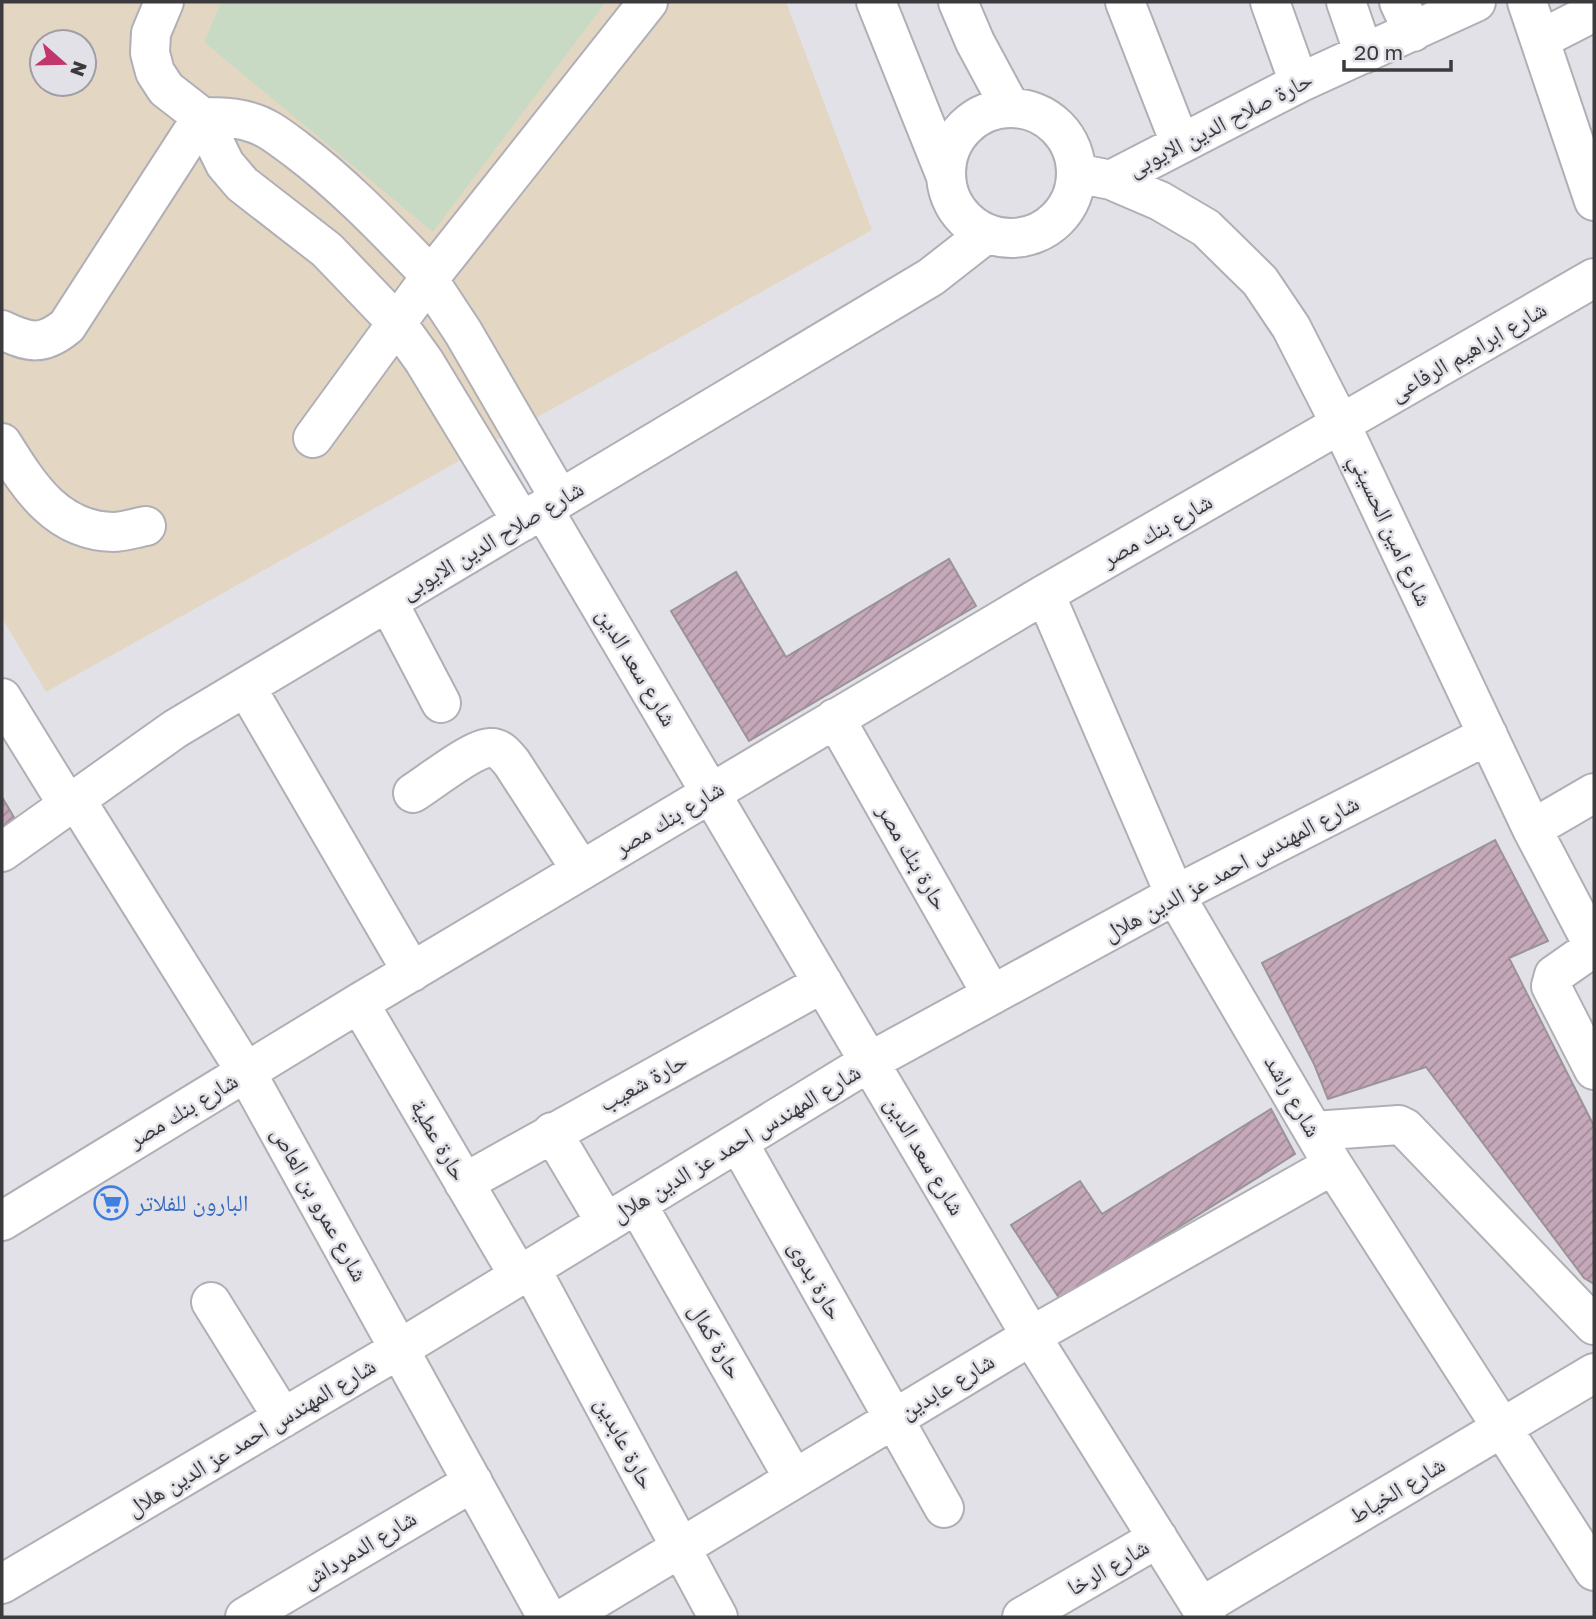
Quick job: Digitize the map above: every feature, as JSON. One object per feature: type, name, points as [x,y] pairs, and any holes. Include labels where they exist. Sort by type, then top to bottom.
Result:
[{"type":"street","points":[[164,2],[151,33],[150,53],[155,72],[166,89],[202,117],[225,164],[242,184],[327,250],[396,322],[542,510]]},
{"type":"street","points":[[313,438],[431,276],[648,2]]},
{"type":"street","points":[[876,2],[945,174],[950,199],[965,220],[986,234],[1012,239],[1036,233],[1057,219],[1071,198],[1094,176],[1056,126],[1035,112],[1010,107],[985,113],[964,127],[950,149],[945,174]]},
{"type":"street","points":[[958,2],[975,42],[1010,107]]},
{"type":"street","points":[[1126,2],[1180,143]]},
{"type":"street","points":[[1270,2],[1299,83]]},
{"type":"street","points":[[1346,2],[1364,54]]},
{"type":"street","name":"حارة صلاح الدين الايوبى","points":[[1094,176],[1180,143],[1299,83],[1364,54],[1406,17],[1476,2]]},
{"type":"street","points":[[1527,2],[1594,201]]},
{"type":"street","points":[[1541,39],[1594,12]]},
{"type":"street","points":[[202,117],[226,117],[251,122],[273,132],[317,165],[359,202],[431,276],[432,285],[463,332],[542,510]]},
{"type":"street","points":[[2,330],[26,341],[41,341],[56,335],[67,326],[202,117]]},
{"type":"street","name":"شارع امين الحسيني","points":[[1094,176],[1160,201],[1206,228],[1260,281],[1291,327],[1341,425],[1532,829],[1594,947]]},
{"type":"street","name":"شارع صلاح الدين الايوبى","points":[[2,852],[176,729],[931,277],[986,234]]},
{"type":"street","name":"شارع ابراهيم الرفاعى","points":[[1341,425],[1594,278]]},
{"type":"street","name":"شارع بنك مصر","points":[[2,1221],[835,718],[1341,425]]},
{"type":"street","points":[[2,443],[31,488],[53,512],[82,527],[114,532],[146,526]]},
{"type":"street","name":"شارع سعد الدين","points":[[542,510],[1031,1336],[1204,1612]]},
{"type":"street","name":"شارع راشد","points":[[1045,594],[1175,895],[1333,1165],[1594,1571]]},
{"type":"street","points":[[388,602],[441,703]]},
{"type":"street","points":[[246,687],[412,972]]},
{"type":"street","name":"شارع عمرو بن العاص","points":[[2,699],[246,1072],[401,1348],[547,1617]]},
{"type":"street","name":"حارة بنك مصر","points":[[835,718],[992,995]]},
{"type":"street","name":"شارع المهندس احمد عز الدين هلال","points":[[2,1584],[401,1348],[869,1062],[1175,895],[1488,734]]},
{"type":"street","points":[[413,793],[478,751],[492,747],[503,752],[581,870]]},
{"type":"street","points":[[1532,829],[1594,793]]},
{"type":"street","points":[[1594,947],[1555,975],[1551,986],[1594,1070]]},
{"type":"street","name":"حارة شعيب","points":[[464,1183],[823,983]]},
{"type":"street","name":"حارة عطية","points":[[359,1003],[464,1183],[525,1273]]},
{"type":"street","points":[[1314,1131],[1399,1125],[1405,1128],[1594,1325]]},
{"type":"street","name":"حارة كمال","points":[[552,1132],[621,1213],[794,1479]]},
{"type":"street","name":"حارة بدوى","points":[[738,1142],[944,1507]]},
{"type":"street","name":"شارع عابدين","points":[[566,1617],[1031,1336],[1333,1165]]},
{"type":"street","name":"حارة عابدين","points":[[525,1273],[718,1617]]},
{"type":"street","points":[[211,1302],[282,1418]]},
{"type":"street","name":"شارع الخياط","points":[[1204,1612],[1594,1373]]},
{"type":"street","name":"شارع الدمرداش","points":[[245,1617],[474,1482]]},
{"type":"street","name":"شارع الرخا","points":[[1022,1617],[1158,1538]]},
{"type":"shaded area","points":[[2,2],[786,2],[872,230],[46,692],[2,618]]},
{"type":"green space","points":[[221,2],[606,2],[433,232],[204,42]]},
{"type":"building","points":[[949,559],[976,606],[749,741],[671,611],[736,572],[786,657]]},
{"type":"building","points":[[2,797],[19,826],[2,837]]},
{"type":"building","points":[[1495,840],[1548,941],[1509,958],[1594,1126],[1594,1284],[1584,1278],[1426,1067],[1328,1099],[1314,1064],[1262,963]]},
{"type":"building","points":[[1271,1109],[1295,1154],[1061,1301],[1011,1225],[1080,1181],[1102,1214]]},
{"type":"place","name":"البارون للفلاتر","points":[[111,1203]]}]
